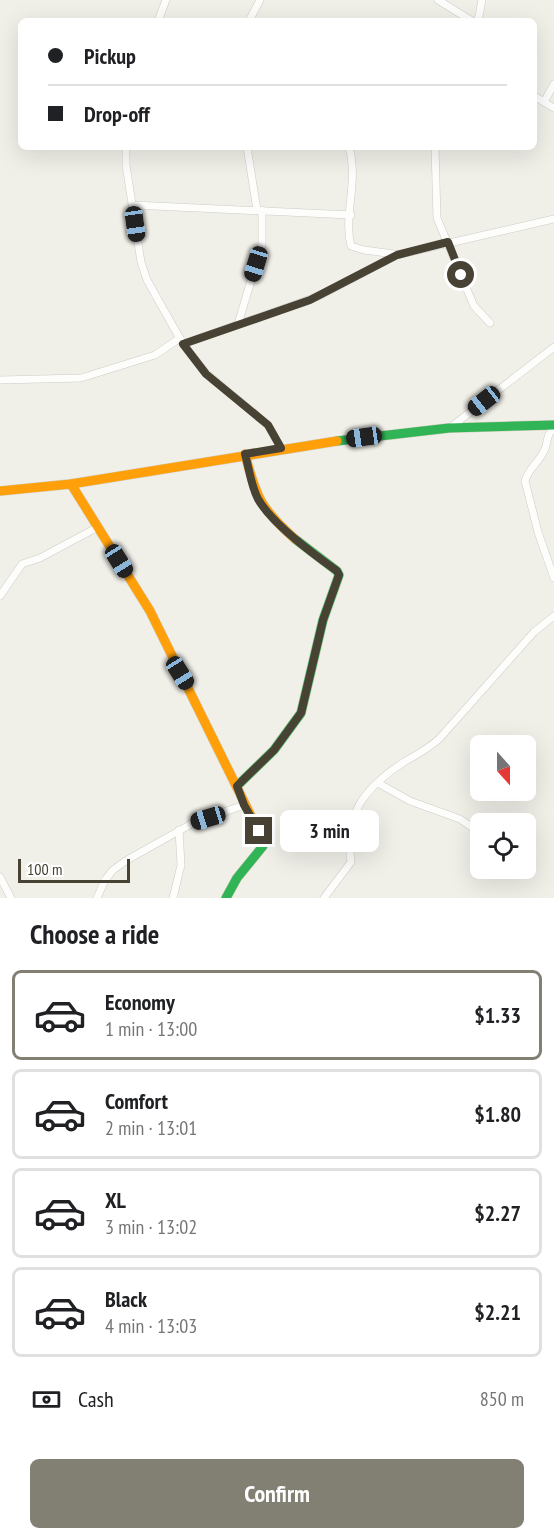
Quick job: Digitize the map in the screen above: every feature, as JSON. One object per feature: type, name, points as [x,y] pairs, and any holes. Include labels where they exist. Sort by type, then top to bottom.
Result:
[{"type":"street","points":[[159,18],[166,0]]},
{"type":"street","points":[[251,18],[260,0]]},
{"type":"street","points":[[438,0],[467,18]]},
{"type":"street","points":[[479,18],[482,0]]},
{"type":"street","points":[[544,102],[554,84]]},
{"type":"street","points":[[537,98],[554,108]]},
{"type":"street","points":[[126,150],[126,165],[144,272],[182,341],[211,378],[268,425],[281,448]]},
{"type":"street","points":[[238,324],[262,244],[260,210],[248,150]]},
{"type":"street","points":[[349,150],[353,174],[351,246],[397,255]]},
{"type":"street","points":[[435,150],[437,218],[474,306],[490,323]]},
{"type":"street","points":[[133,205],[351,215]]},
{"type":"street","points":[[0,380],[81,378],[156,355],[182,341],[319,296],[397,255],[554,219]]},
{"type":"street","points":[[449,428],[554,347]]},
{"type":"street","points":[[0,491],[71,484],[281,448],[449,428],[554,427]]},
{"type":"street","points":[[554,427],[548,435],[545,451],[525,481],[538,532],[554,578]]},
{"type":"street","points":[[237,786],[274,750],[301,713],[323,620],[339,577],[337,571],[299,542],[263,506],[256,493],[245,454]]},
{"type":"street","points":[[71,484],[150,611],[263,843],[237,878],[226,898]]},
{"type":"street","points":[[0,596],[22,564],[40,558],[98,527]]},
{"type":"street","points":[[324,898],[351,861],[348,843],[350,824],[355,811],[378,783],[394,769],[422,753],[439,739],[534,632],[554,616]]},
{"type":"street","points":[[378,783],[410,801],[460,819],[470,826]]},
{"type":"street","points":[[97,898],[105,880],[113,870],[179,830],[244,805]]},
{"type":"street","points":[[173,898],[181,865],[179,830]]},
{"type":"street","points":[[0,877],[10,898]]},
{"type":"traffic: fast","points":[[337,441],[449,428],[554,425]]},
{"type":"traffic: fast","points":[[237,786],[274,750],[301,713],[323,620],[339,575],[337,571],[295,539]]},
{"type":"traffic: fast","points":[[226,898],[237,878],[263,846],[263,841],[251,816]]},
{"type":"traffic: slow","points":[[0,491],[71,484],[337,441]]},
{"type":"traffic: slow","points":[[245,454],[261,501],[274,519],[295,539]]},
{"type":"traffic: slow","points":[[71,484],[150,611],[251,816]]},
{"type":"route","points":[[259,831],[244,805],[237,786],[274,750],[301,713],[323,620],[339,573],[299,542],[263,506],[256,493],[245,454],[281,448],[268,425],[206,374],[183,344],[310,300],[388,258],[448,242],[461,275]]}]
